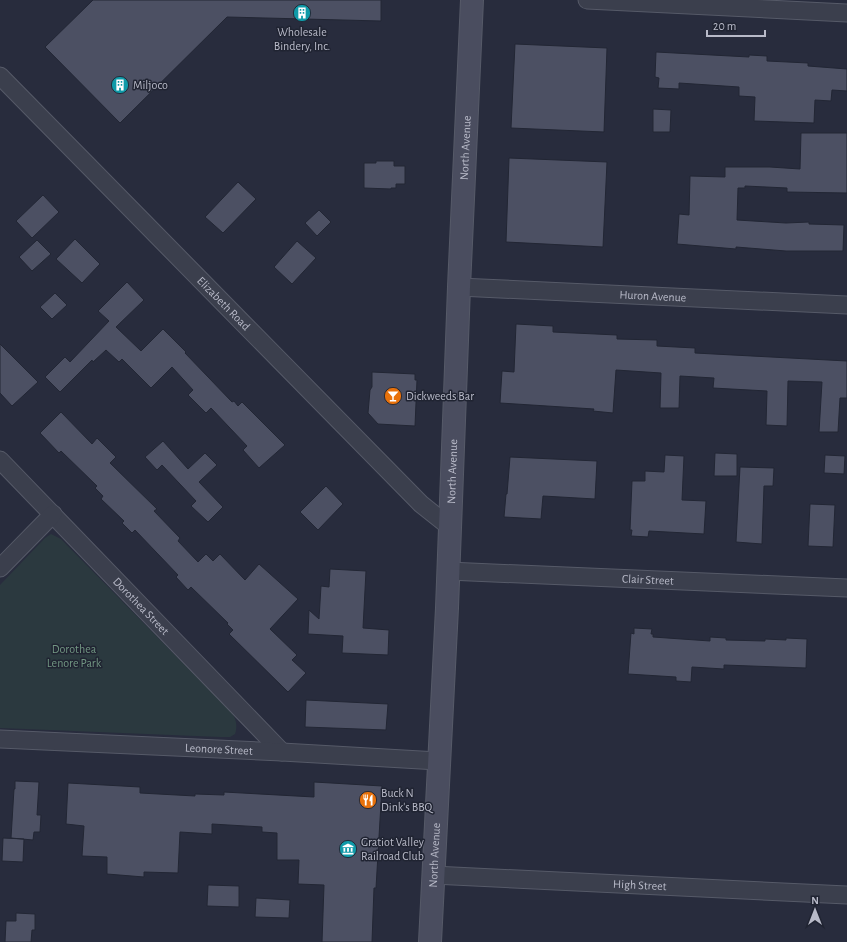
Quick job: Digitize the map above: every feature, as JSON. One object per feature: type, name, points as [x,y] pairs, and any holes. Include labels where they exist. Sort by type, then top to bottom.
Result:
[{"type":"main road","name":"North Avenue","points":[[430,942],[450,527],[472,0]]},
{"type":"street","points":[[587,0],[847,13]]},
{"type":"street","name":"Elizabeth Road","points":[[0,76],[416,500],[450,527]]},
{"type":"street","name":"Huron Avenue","points":[[459,287],[847,304]]},
{"type":"street","name":"Dorothea Street","points":[[0,460],[282,752]]},
{"type":"street","points":[[0,568],[53,514]]},
{"type":"street","name":"Clair Street","points":[[448,571],[847,588]]},
{"type":"street","name":"Leonore Street","points":[[0,739],[438,761]]},
{"type":"street","name":"High Street","points":[[433,875],[847,895]]},
{"type":"green space","name":"Dorothea Lenore Park","points":[[51,534],[61,539],[230,711],[236,722],[235,734],[230,737],[220,737],[0,728],[0,585],[45,538]]},
{"type":"building","name":"Miljoco","points":[[93,0],[381,0],[381,21],[227,17],[120,123],[45,47]]},
{"type":"building","points":[[515,44],[607,48],[604,132],[511,128]]},
{"type":"building","points":[[656,52],[749,57],[749,55],[767,56],[767,61],[808,63],[808,66],[847,69],[847,91],[832,90],[831,101],[815,100],[814,123],[754,121],[755,97],[739,96],[739,87],[679,83],[679,89],[658,88],[659,78],[655,77]]},
{"type":"building","points":[[653,109],[671,110],[670,132],[653,132]]},
{"type":"building","points":[[801,133],[847,133],[847,193],[787,192],[787,188],[745,186],[745,188],[738,188],[737,220],[786,223],[809,222],[809,224],[844,225],[843,251],[786,251],[736,247],[736,249],[677,244],[679,214],[689,215],[690,176],[725,177],[725,167],[800,169]]},
{"type":"building","points":[[509,158],[607,162],[603,247],[506,242]]},
{"type":"building","points":[[376,161],[394,161],[394,166],[405,166],[405,184],[396,184],[396,188],[391,189],[364,188],[364,163],[376,163]]},
{"type":"building","points":[[238,182],[256,199],[223,233],[205,217]]},
{"type":"building","points":[[43,195],[59,212],[32,238],[16,221]]},
{"type":"building","points":[[319,210],[331,222],[317,236],[305,223]]},
{"type":"building","points":[[75,239],[100,264],[82,283],[56,259]]},
{"type":"building","points":[[37,240],[51,254],[32,271],[19,257]]},
{"type":"building","points":[[297,241],[316,258],[292,284],[274,267]]},
{"type":"building","points":[[127,282],[144,300],[116,327],[141,351],[163,329],[232,402],[234,401],[238,406],[242,402],[285,445],[259,468],[243,450],[247,446],[211,408],[206,413],[188,395],[193,390],[172,367],[151,388],[122,359],[119,362],[106,350],[93,362],[92,360],[60,392],[45,377],[65,357],[70,362],[109,321],[98,311]]},
{"type":"building","points":[[55,293],[67,305],[52,319],[40,307]]},
{"type":"building","points":[[516,324],[553,326],[553,332],[617,335],[617,339],[657,340],[657,346],[695,348],[695,353],[847,361],[847,398],[840,398],[838,432],[819,432],[822,382],[788,381],[787,426],[766,425],[767,391],[713,388],[714,378],[680,376],[679,408],[660,408],[661,373],[616,370],[613,413],[593,411],[594,409],[500,403],[502,371],[514,372]]},
{"type":"building","points":[[0,344],[38,382],[12,406],[0,393]]},
{"type":"building","name":"Dickweeds Bar","points":[[372,372],[415,374],[415,380],[417,380],[415,426],[378,424],[368,413],[370,390],[372,387]]},
{"type":"building","points":[[61,412],[92,444],[97,438],[116,457],[110,463],[157,509],[154,511],[180,538],[178,541],[198,562],[206,554],[213,561],[220,554],[245,580],[259,564],[298,599],[270,629],[297,655],[292,660],[306,673],[288,692],[229,634],[233,630],[227,624],[228,623],[191,587],[188,590],[176,577],[178,575],[135,530],[132,533],[122,523],[124,521],[101,499],[103,496],[95,488],[97,486],[61,451],[59,453],[40,433]]},
{"type":"building","points":[[163,441],[188,469],[205,453],[217,465],[199,482],[223,507],[208,522],[191,506],[196,501],[162,465],[157,470],[145,457]]},
{"type":"building","points":[[715,453],[737,454],[737,476],[714,476]]},
{"type":"building","points":[[665,455],[684,456],[682,500],[706,501],[704,534],[649,531],[648,537],[631,536],[632,481],[645,481],[645,471],[664,472]]},
{"type":"building","points":[[825,455],[845,456],[844,474],[824,473]]},
{"type":"building","points":[[510,457],[597,461],[595,499],[543,496],[541,519],[504,517]]},
{"type":"building","points":[[740,467],[774,468],[773,486],[764,486],[762,544],[736,542]]},
{"type":"building","points":[[326,486],[343,504],[318,530],[300,512]]},
{"type":"building","points":[[810,504],[835,505],[833,547],[808,546]]},
{"type":"building","points":[[330,569],[366,571],[363,628],[389,630],[388,655],[342,653],[343,636],[308,634],[309,610],[319,619],[321,586],[329,587]]},
{"type":"building","points":[[634,628],[652,629],[651,634],[653,634],[653,637],[710,641],[710,637],[726,638],[726,640],[765,641],[765,639],[786,640],[786,638],[807,639],[806,668],[724,665],[724,669],[692,667],[691,682],[676,681],[676,677],[628,674],[631,633],[634,634]]},
{"type":"building","points":[[306,700],[388,704],[386,730],[305,727]]},
{"type":"building","points":[[15,781],[39,782],[37,815],[41,815],[40,832],[34,832],[33,840],[11,838]]},
{"type":"building","points":[[314,782],[382,786],[376,888],[374,888],[372,942],[322,942],[324,885],[298,884],[299,860],[277,860],[277,833],[262,832],[262,827],[212,824],[212,834],[180,832],[178,873],[144,872],[144,877],[107,874],[107,857],[82,856],[84,826],[66,824],[68,783],[140,787],[140,793],[195,796],[195,794],[224,795],[224,792],[314,797]]},
{"type":"building","points":[[3,838],[24,839],[23,862],[2,861]]},
{"type":"building","points":[[208,885],[239,886],[239,907],[207,906]]},
{"type":"building","points":[[256,898],[290,900],[289,918],[255,917]]},
{"type":"building","points":[[16,913],[35,914],[35,930],[32,930],[31,942],[5,942],[6,921],[16,921]]},
{"type":"place","name":"Wholesale Bindery, Inc.","points":[[302,13]]},
{"type":"place","name":"Miljoco","points":[[120,85]]},
{"type":"place","name":"Dickweeds Bar","points":[[393,396]]},
{"type":"place","name":"Buck N Dink's BBQ","points":[[368,800]]},
{"type":"place","name":"Gratiot Valley Railroad Club","points":[[348,849]]}]
